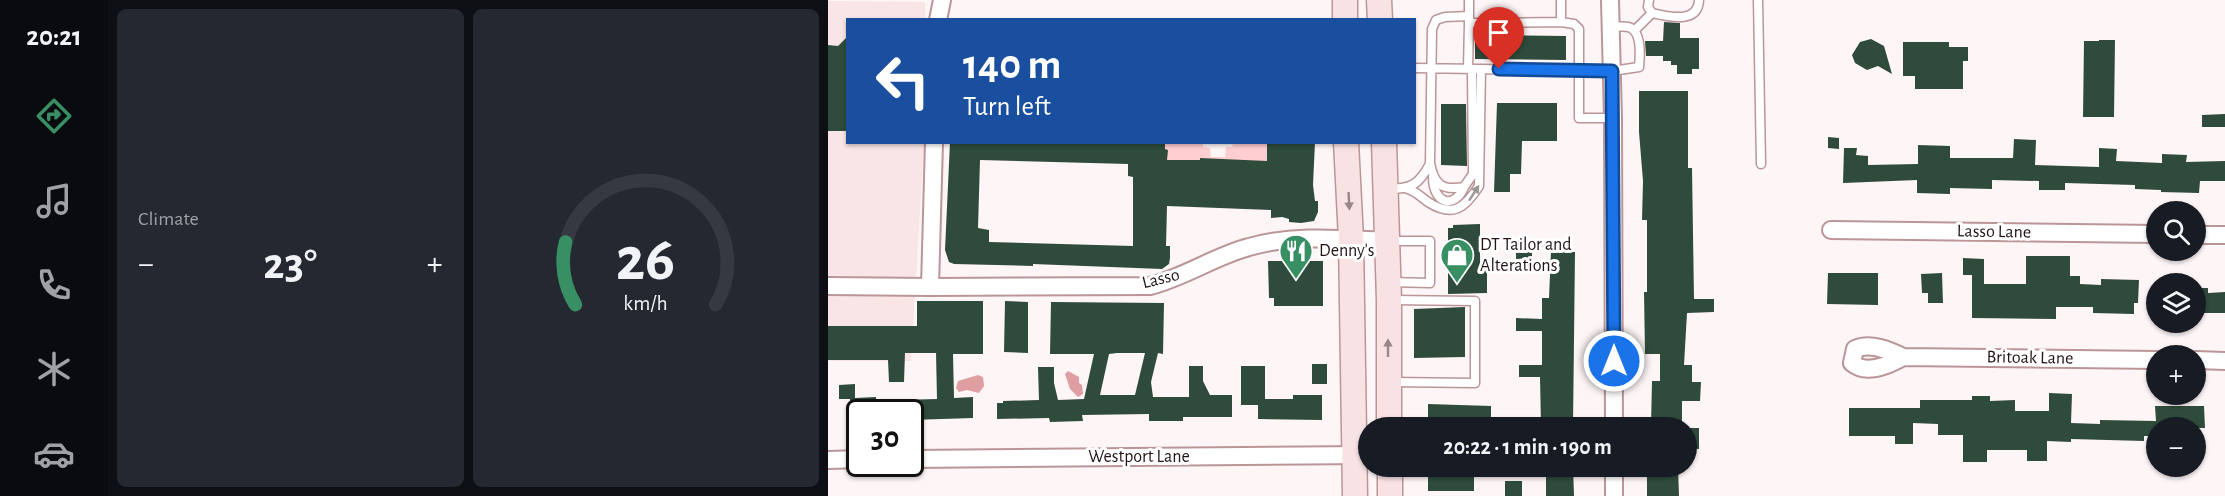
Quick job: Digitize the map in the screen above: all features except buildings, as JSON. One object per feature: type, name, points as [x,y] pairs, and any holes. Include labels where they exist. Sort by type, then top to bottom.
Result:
[{"type":"main road","points":[[1345,0],[1345,18]]},
{"type":"main road","points":[[1379,0],[1380,18]]},
{"type":"main road","points":[[1347,144],[1359,417]]},
{"type":"main road","points":[[1385,144],[1397,189],[1387,241],[1389,417]]},
{"type":"main road","points":[[1355,496],[1358,476]]},
{"type":"main road","points":[[1390,477],[1390,496]]},
{"type":"street","points":[[938,18],[942,0]]},
{"type":"street","points":[[1610,0],[1614,118],[1614,417]]},
{"type":"street","points":[[930,287],[934,144]]},
{"type":"street","name":"Lasso Lane","points":[[1830,230],[2146,234]]},
{"type":"street","points":[[2206,235],[2225,236]]},
{"type":"street","name":"Lasso","points":[[828,286],[1150,286],[1166,282],[1248,247],[1301,238],[1387,241]]},
{"type":"street","name":"Britoak Lane","points":[[1903,357],[2146,360]]},
{"type":"street","points":[[2206,360],[2225,361]]},
{"type":"street","name":"Westport Lane","points":[[924,459],[1358,455]]},
{"type":"street","points":[[828,460],[846,459]]},
{"type":"street","points":[[1614,477],[1614,496]]},
{"type":"lane","points":[[1397,189],[1418,192],[1435,206],[1450,211],[1470,200],[1479,186],[1469,0]]},
{"type":"lane","points":[[1561,0],[1561,22]]},
{"type":"lane","points":[[1649,0],[1648,7],[1652,14]]},
{"type":"lane","points":[[1635,30],[1652,14],[1691,16],[1696,13],[1699,0]]},
{"type":"lane","points":[[1758,0],[1761,164]]},
{"type":"lane","points":[[1474,69],[1473,174],[1459,196],[1453,201],[1445,201],[1436,196],[1432,187],[1430,163],[1432,28],[1436,20],[1445,17],[1574,24],[1580,29],[1579,118],[1614,118]]},
{"type":"lane","points":[[1416,68],[1612,71],[1639,67],[1638,39],[1635,30],[1629,27],[1611,27]]},
{"type":"lane","points":[[1397,189],[1419,180],[1430,163]]},
{"type":"lane","points":[[1432,177],[1436,183],[1447,187],[1458,188],[1465,185]]},
{"type":"lane","points":[[1387,241],[1430,241],[1430,283],[1388,291]]},
{"type":"lane","points":[[1388,291],[1475,301],[1475,383],[1388,382]]},
{"type":"shaded area","points":[[828,1],[925,2],[925,18],[846,18],[846,144],[924,144],[911,361],[828,361]]},
{"type":"shaded area","points":[[1165,144],[1203,144],[1203,147],[1210,148],[1211,157],[1225,157],[1226,147],[1232,147],[1233,144],[1267,144],[1271,163],[1200,158],[1192,162],[1169,160],[1165,162],[1168,150],[1165,149]]},
{"type":"shaded area","points":[[1068,371],[1079,377],[1083,394],[1078,397],[1070,389],[1065,374]]},
{"type":"shaded area","points":[[978,375],[983,377],[984,386],[979,393],[967,390],[959,392],[956,388],[958,381]]},
{"type":"place","name":"Denny's","points":[[1296,280]]},
{"type":"place","name":"DT Tailor and Alterations","points":[[1457,284]]},
{"type":"route","points":[[1499,69],[1612,71],[1614,361]]}]
